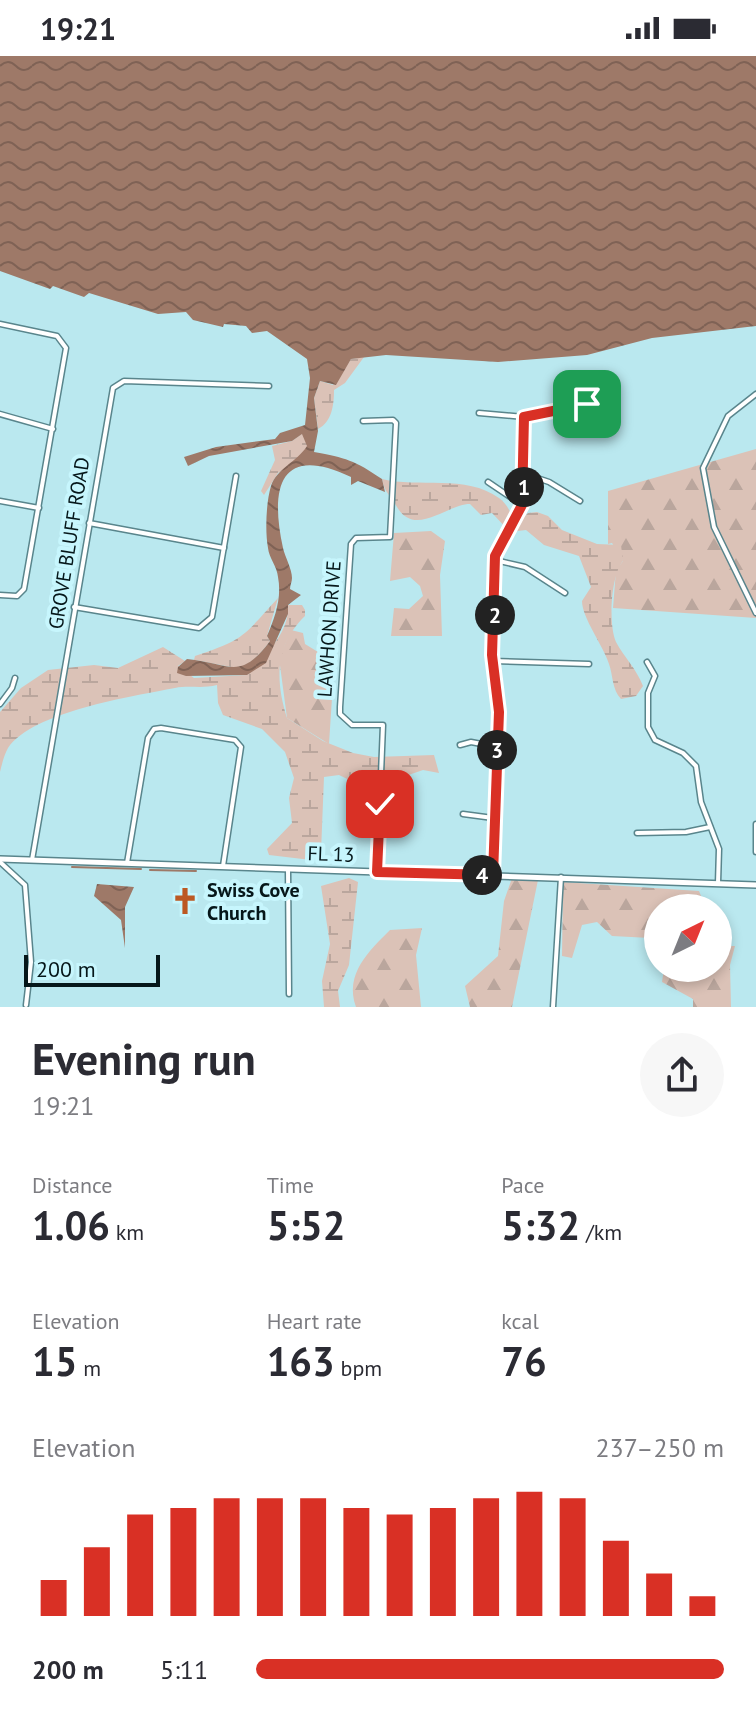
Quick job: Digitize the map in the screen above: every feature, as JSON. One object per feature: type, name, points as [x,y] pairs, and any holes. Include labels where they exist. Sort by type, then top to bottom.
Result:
[{"type":"main road","name":"FL 13","points":[[0,861],[756,885]]},
{"type":"street","points":[[0,324],[55,336],[66,348],[24,589],[17,596],[0,595]]},
{"type":"street","name":"GROVE BLUFF ROAD","points":[[32,860],[113,388],[118,382],[269,386]]},
{"type":"street","points":[[756,394],[728,416],[703,468],[714,527],[756,613]]},
{"type":"street","points":[[479,413],[524,417],[587,404]]},
{"type":"street","points":[[0,414],[53,429]]},
{"type":"street","points":[[493,875],[499,712],[493,661],[495,560],[497,547],[522,505],[524,417]]},
{"type":"street","name":"LAWHON DRIVE","points":[[363,421],[393,420],[396,423],[390,537],[356,538],[351,544],[340,707],[340,714],[352,725],[383,725],[377,872]]},
{"type":"street","points":[[525,474],[549,482],[580,501]]},
{"type":"street","points":[[74,607],[199,628],[212,617],[236,476]]},
{"type":"street","points":[[488,482],[522,505]]},
{"type":"street","points":[[0,501],[39,508]]},
{"type":"street","points":[[89,523],[224,548]]},
{"type":"street","points":[[495,560],[525,567],[565,593]]},
{"type":"street","points":[[493,661],[589,664]]},
{"type":"street","points":[[647,662],[655,676],[648,693],[648,727],[655,740],[683,753],[696,766],[710,827],[719,849],[718,883]]},
{"type":"street","points":[[0,704],[15,678]]},
{"type":"street","points":[[127,863],[148,738],[154,729],[161,728],[235,740],[241,747],[223,867]]},
{"type":"street","points":[[460,745],[471,742],[497,747]]},
{"type":"street","points":[[463,814],[493,818]]},
{"type":"street","points":[[756,824],[756,852]]},
{"type":"street","points":[[637,833],[686,832],[710,827]]},
{"type":"street","points":[[0,861],[25,885],[31,962],[26,1005]]},
{"type":"street","points":[[288,869],[289,994]]},
{"type":"street","points":[[553,1007],[561,877]]},
{"type":"green space","points":[[364,357],[345,383],[334,390],[329,418],[318,429],[314,398],[320,381],[333,385],[351,359]]},
{"type":"green space","points":[[303,433],[308,447],[294,463],[278,473],[264,495],[261,491],[275,460],[272,446],[292,441]]},
{"type":"green space","points":[[756,449],[756,618],[613,608],[616,570],[623,561],[612,543],[608,544],[608,491]]},
{"type":"green space","points":[[382,479],[472,486],[502,500],[517,524],[528,513],[537,512],[548,516],[562,530],[597,544],[621,545],[623,561],[613,588],[612,624],[616,642],[643,686],[636,696],[621,699],[616,691],[606,657],[583,608],[582,601],[591,587],[579,556],[544,545],[526,530],[510,532],[492,513],[481,515],[470,504],[422,520],[413,520],[404,516],[397,507]]},
{"type":"green space","points":[[431,531],[445,541],[440,575],[442,636],[391,636],[394,608],[409,609],[423,596],[420,586],[410,577],[390,581],[394,533]]},
{"type":"green space","points":[[278,598],[267,636],[270,641],[252,661],[229,667],[194,660],[195,656],[242,635]]},
{"type":"green space","points":[[288,605],[302,605],[305,616],[288,639],[280,664],[287,718],[323,741],[353,753],[374,757],[434,755],[439,773],[423,770],[368,789],[339,775],[324,777],[321,852],[311,860],[269,855],[267,849],[292,823],[289,798],[294,778],[285,752],[262,729],[223,715],[218,703],[217,685],[180,687],[60,715],[20,735],[8,748],[0,772],[0,712],[21,688],[48,670],[94,665],[118,668],[163,647],[185,661],[178,666],[194,678],[247,675],[280,634],[288,615]]},
{"type":"green space","points":[[291,630],[303,633],[305,644],[318,652],[335,652],[329,744],[287,718],[279,658]]},
{"type":"green space","points":[[349,878],[358,882],[349,965],[338,991],[340,1007],[324,1007],[322,981],[330,944],[321,886]]},
{"type":"green space","points":[[512,878],[538,880],[512,1007],[470,1007],[465,986],[498,956],[504,901]]},
{"type":"green space","points":[[563,882],[699,891],[700,894],[644,894],[644,938],[612,936],[597,922],[582,925],[572,958],[562,956]]},
{"type":"green space","points":[[422,928],[416,955],[421,1007],[356,1007],[353,984],[367,955],[390,930]]},
{"type":"green space","points":[[662,982],[730,982],[731,1007],[693,1007],[693,999]]},
{"type":"water","points":[[0,56],[756,56],[756,326],[652,338],[587,355],[498,362],[386,355],[351,359],[336,385],[320,381],[314,398],[318,431],[314,452],[357,464],[382,479],[385,492],[358,481],[351,485],[351,477],[328,468],[309,465],[295,468],[286,476],[280,489],[278,505],[283,548],[292,574],[290,589],[301,595],[288,605],[288,614],[266,663],[247,675],[186,676],[177,673],[178,667],[187,659],[242,666],[270,641],[267,636],[275,615],[279,585],[267,541],[269,493],[278,474],[307,446],[302,434],[292,441],[209,456],[188,466],[184,457],[216,447],[275,439],[280,433],[305,425],[310,378],[307,359],[267,331],[252,333],[246,326],[224,324],[223,327],[193,320],[186,312],[158,314],[89,293],[84,297],[53,286],[50,289],[0,271]]},
{"type":"water","points":[[97,884],[134,887],[125,907],[125,948],[121,920],[94,896]]},
{"type":"waterway","points":[[72,867],[141,869]]},
{"type":"waterway","points":[[150,870],[196,871]]},
{"type":"place","name":"Swiss Cove Church","points":[[185,901]]},
{"type":"route","points":[[380,804],[377,872],[493,875],[499,712],[492,655],[496,609],[495,552],[522,505],[524,417],[580,408],[587,404]]}]
